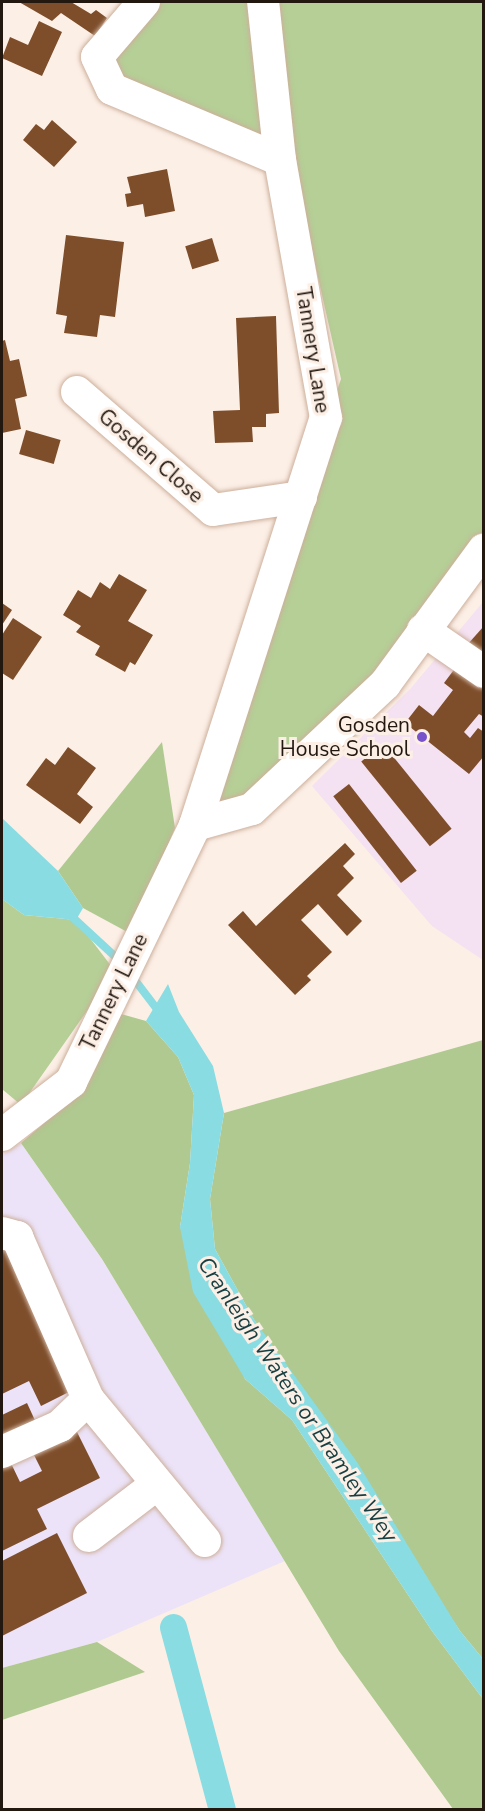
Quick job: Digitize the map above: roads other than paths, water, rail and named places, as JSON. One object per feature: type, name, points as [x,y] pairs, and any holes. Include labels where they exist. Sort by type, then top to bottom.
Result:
[{"type":"street","points":[[144,2],[98,57],[112,89],[280,160]]},
{"type":"street","name":"Tannery Lane","points":[[2,1135],[71,1082],[195,825],[326,418],[280,160],[263,2]]},
{"type":"street","name":"Gosden Close","points":[[77,392],[213,510],[300,497]]},
{"type":"street","points":[[195,825],[252,809],[385,684],[483,549]]},
{"type":"street","points":[[423,630],[483,672]]},
{"type":"street","points":[[2,1233],[17,1237],[88,1399],[205,1541]]},
{"type":"street","points":[[2,1452],[60,1426],[88,1399]]},
{"type":"street","points":[[89,1536],[157,1484]]},
{"type":"water","points":[[2,818],[58,871],[83,908],[76,920],[24,915],[2,899]]},
{"type":"water","points":[[168,984],[179,1012],[213,1066],[224,1113],[210,1199],[215,1249],[253,1318],[357,1462],[460,1631],[483,1659],[483,1699],[432,1631],[292,1420],[245,1379],[193,1292],[180,1227],[190,1163],[194,1095],[178,1057],[146,1021]]},
{"type":"waterway","name":"Cranleigh Waters or Bramley Wey","points":[[69,914],[120,961]]},
{"type":"waterway","name":"Cranleigh Waters or Bramley Wey","points":[[131,975],[160,1013]]},
{"type":"waterway","points":[[173,1627],[222,1810]]},
{"type":"place","name":"Gosden House School","points":[[422,737]]}]
